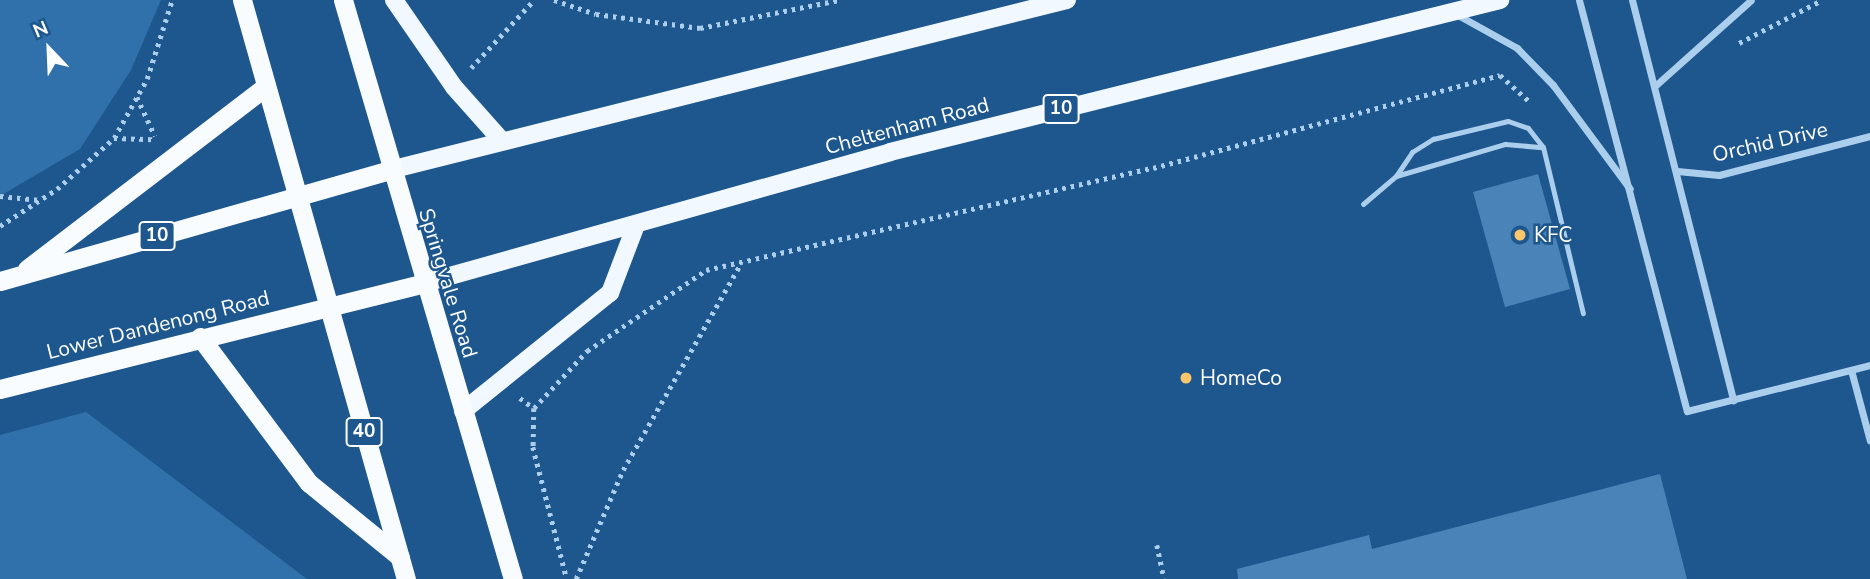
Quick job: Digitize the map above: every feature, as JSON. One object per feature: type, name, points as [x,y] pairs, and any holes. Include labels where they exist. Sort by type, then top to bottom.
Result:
[{"type":"highway","name":"40","points":[[242,0],[406,579]]},
{"type":"highway","name":"Springvale Road","points":[[342,0],[390,170],[513,579]]},
{"type":"highway","points":[[9,279],[266,86]]},
{"type":"highway","name":"10","points":[[9,279],[390,170]]},
{"type":"highway","name":"Cheltenham Road","points":[[328,306],[425,283]]},
{"type":"highway","name":"Lower Dandenong Road","points":[[0,389],[328,306]]},
{"type":"highway","points":[[200,337],[309,483],[400,557]]},
{"type":"main road","points":[[394,0],[454,87],[502,141]]},
{"type":"main road","name":"10","points":[[390,170],[1067,0]]},
{"type":"main road","name":"Cheltenham Road","points":[[425,283],[890,152],[1500,0]]},
{"type":"main road","points":[[463,411],[610,293],[636,225]]},
{"type":"street","points":[[1580,0],[1633,192],[1687,411],[1870,365]]},
{"type":"street","points":[[1632,0],[1656,85],[1733,400]]},
{"type":"street","points":[[1656,85],[1751,0]]},
{"type":"street","points":[[1452,12],[1517,48],[1553,85],[1633,192]]},
{"type":"street","name":"Orchid Drive","points":[[1677,171],[1719,175],[1870,136]]},
{"type":"street","points":[[1852,370],[1870,441]]},
{"type":"lane","points":[[1363,204],[1396,176],[1412,152],[1433,139],[1508,121],[1528,128],[1543,147],[1583,313]]},
{"type":"lane","points":[[1396,176],[1505,144],[1543,147]]},
{"type":"path","points":[[0,226],[41,200],[114,138],[137,97],[172,0]]},
{"type":"path","points":[[454,87],[534,0]]},
{"type":"path","points":[[554,0],[596,14],[700,28],[839,0]]},
{"type":"path","points":[[1727,51],[1773,20],[1822,0]]},
{"type":"path","points":[[567,579],[533,447],[534,408],[587,351],[640,311],[706,270],[1153,168],[1500,75],[1528,100]]},
{"type":"path","points":[[137,97],[157,140]]},
{"type":"path","points":[[0,195],[41,200]]},
{"type":"path","points":[[576,579],[623,470],[742,262]]},
{"type":"path","points":[[508,377],[513,392],[534,408]]},
{"type":"path","points":[[1157,544],[1164,578]]},
{"type":"shaded area","points":[[0,0],[161,0],[131,70],[80,149],[0,196]]},
{"type":"shaded area","points":[[86,412],[307,579],[0,579],[0,435]]},
{"type":"building","name":"KFC","points":[[1538,174],[1570,289],[1505,307],[1473,192]]},
{"type":"building","points":[[1660,474],[1687,579],[1238,579],[1237,569],[1369,535],[1372,549]]},
{"type":"place","name":"KFC","points":[[1520,235]]},
{"type":"place","name":"HomeCo","points":[[1186,378]]}]
